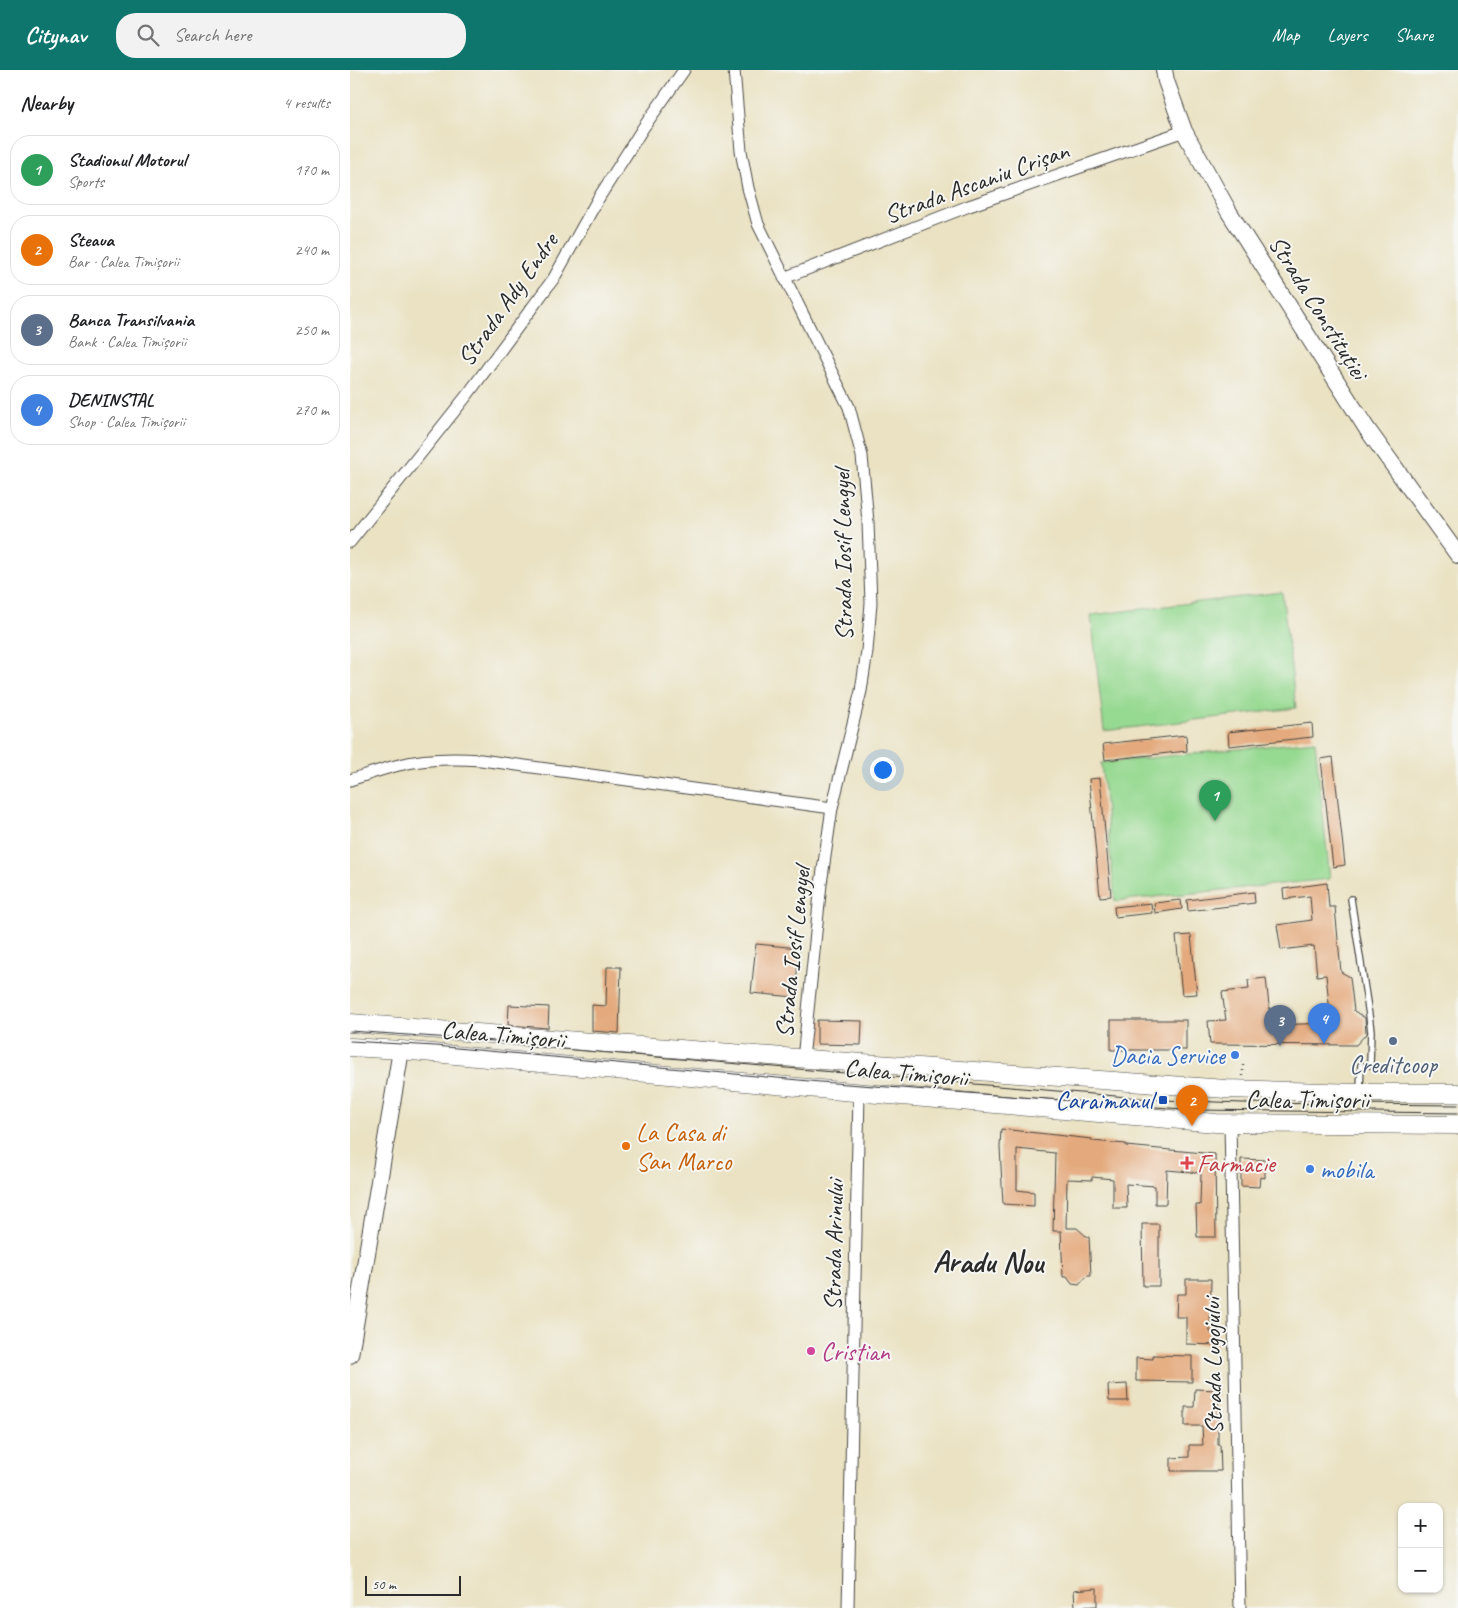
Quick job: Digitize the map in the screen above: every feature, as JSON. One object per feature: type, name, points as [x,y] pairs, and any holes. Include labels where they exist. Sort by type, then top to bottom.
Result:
[{"type":"main road","name":"Calea Timișorii","points":[[350,1023],[803,1059],[1226,1089],[1360,1093],[1458,1093]]},
{"type":"main road","name":"Calea Timișorii","points":[[350,1047],[1230,1124],[1458,1124]]},
{"type":"street","name":"Strada Ady Endre","points":[[350,542],[468,394],[554,278],[598,199],[643,128],[684,70]]},
{"type":"street","name":"Strada Iosif Lengyel","points":[[734,70],[741,151],[748,188],[758,224],[849,407],[862,456],[868,522],[871,604],[867,651],[861,692],[832,808],[821,884],[803,1059]]},
{"type":"street","name":"Strada Constituției","points":[[1164,70],[1166,81],[1184,131],[1229,212],[1366,429],[1458,555]]},
{"type":"street","name":"Strada Ascaniu Crișan","points":[[784,278],[969,206],[1184,131]]},
{"type":"street","points":[[350,780],[399,765],[424,760],[452,758],[481,760],[832,808]]},
{"type":"street","points":[[350,1355],[400,1050]]},
{"type":"street","name":"Strada Arinului","points":[[848,1608],[859,1093]]},
{"type":"street","name":"Strada Lugojului","points":[[1230,1124],[1240,1608]]},
{"type":"lane","points":[[1351,899],[1371,1031],[1370,1065]]},
{"type":"lane","points":[[1360,1093],[1361,1065]]},
{"type":"green space","points":[[1282,592],[1296,708],[1104,731],[1091,615]]},
{"type":"green space","points":[[1315,741],[1330,879],[1115,901],[1101,763]]},
{"type":"building","points":[[1312,723],[1313,737],[1229,746],[1228,732]]},
{"type":"building","points":[[1186,735],[1187,751],[1105,760],[1103,744]]},
{"type":"building","points":[[1333,757],[1345,865],[1333,867],[1321,759]]},
{"type":"building","points":[[1100,778],[1111,896],[1100,897],[1089,779]]},
{"type":"building","points":[[1327,883],[1329,907],[1335,907],[1341,972],[1350,977],[1354,1011],[1365,1018],[1366,1034],[1356,1045],[1210,1044],[1208,1021],[1226,1020],[1222,992],[1249,989],[1248,980],[1266,978],[1271,1025],[1331,1023],[1326,975],[1317,976],[1314,946],[1281,950],[1277,925],[1312,920],[1310,896],[1284,899],[1283,889]]},
{"type":"building","points":[[1254,892],[1255,903],[1188,911],[1187,900]]},
{"type":"building","points":[[1181,900],[1182,909],[1155,913],[1154,903]]},
{"type":"building","points":[[1151,903],[1152,913],[1115,917],[1114,907]]},
{"type":"building","points":[[1191,935],[1197,994],[1182,995],[1176,936]]},
{"type":"building","points":[[756,944],[799,948],[795,997],[751,993]]},
{"type":"building","points":[[607,967],[621,967],[619,1033],[592,1031],[592,1005],[606,1006]]},
{"type":"building","points":[[509,1005],[549,1007],[548,1028],[508,1025]]},
{"type":"building","points":[[817,1020],[862,1021],[861,1045],[817,1044]]},
{"type":"building","points":[[1111,1020],[1186,1020],[1186,1050],[1111,1050]]},
{"type":"building","points":[[1001,1129],[1092,1139],[1092,1141],[1126,1144],[1126,1146],[1215,1154],[1216,1237],[1197,1237],[1196,1205],[1200,1205],[1201,1173],[1167,1170],[1166,1204],[1155,1204],[1155,1186],[1126,1184],[1127,1208],[1113,1208],[1113,1179],[1092,1177],[1092,1180],[1067,1179],[1066,1228],[1077,1228],[1089,1237],[1091,1276],[1087,1276],[1079,1285],[1072,1284],[1067,1277],[1063,1277],[1061,1231],[1053,1231],[1055,1153],[1017,1149],[1017,1190],[1034,1192],[1034,1206],[1003,1204]]},
{"type":"building","points":[[1241,1159],[1265,1160],[1265,1178],[1260,1177],[1259,1187],[1241,1186]]},
{"type":"building","points":[[1142,1224],[1159,1224],[1159,1286],[1143,1286]]},
{"type":"building","points":[[1186,1279],[1211,1279],[1210,1332],[1218,1333],[1218,1345],[1186,1344],[1186,1317],[1176,1317],[1177,1294],[1186,1294]]},
{"type":"building","points":[[1153,1355],[1192,1356],[1192,1382],[1136,1381],[1136,1358],[1153,1359]]},
{"type":"building","points":[[1127,1384],[1128,1401],[1109,1401],[1108,1385]]},
{"type":"building","points":[[1195,1389],[1218,1390],[1218,1445],[1220,1445],[1221,1471],[1171,1471],[1171,1458],[1189,1457],[1189,1445],[1203,1445],[1202,1426],[1185,1426],[1185,1407],[1194,1407]]},
{"type":"building","points":[[1097,1588],[1097,1606],[1075,1607],[1074,1590]]},
{"type":"tram line","points":[[350,1031],[509,1042],[539,1047],[1163,1100],[1243,1103],[1458,1105]]},
{"type":"tram line","points":[[350,1041],[435,1046],[820,1082],[1196,1110],[1458,1113]]},
{"type":"place","name":"Stadionul Motorul","points":[[1215,821]]},
{"type":"place","name":"Creditcoop","points":[[1393,1041]]},
{"type":"place","name":"DENINSTAL","points":[[1324,1044]]},
{"type":"place","name":"Banca Transilvania","points":[[1280,1046]]},
{"type":"place","name":"Dacia Service","points":[[1235,1055]]},
{"type":"place","name":"Caraimanul","points":[[1163,1100]]},
{"type":"place","name":"Steaua","points":[[1192,1126]]},
{"type":"place","name":"La Casa di San Marco","points":[[626,1146]]},
{"type":"place","name":"Farmacie","points":[[1187,1163]]},
{"type":"place","name":"mobila","points":[[1310,1169]]},
{"type":"place","name":"Cristian","points":[[811,1351]]},
{"type":"district","name":"Aradu Nou","points":[[988,1262]]}]
